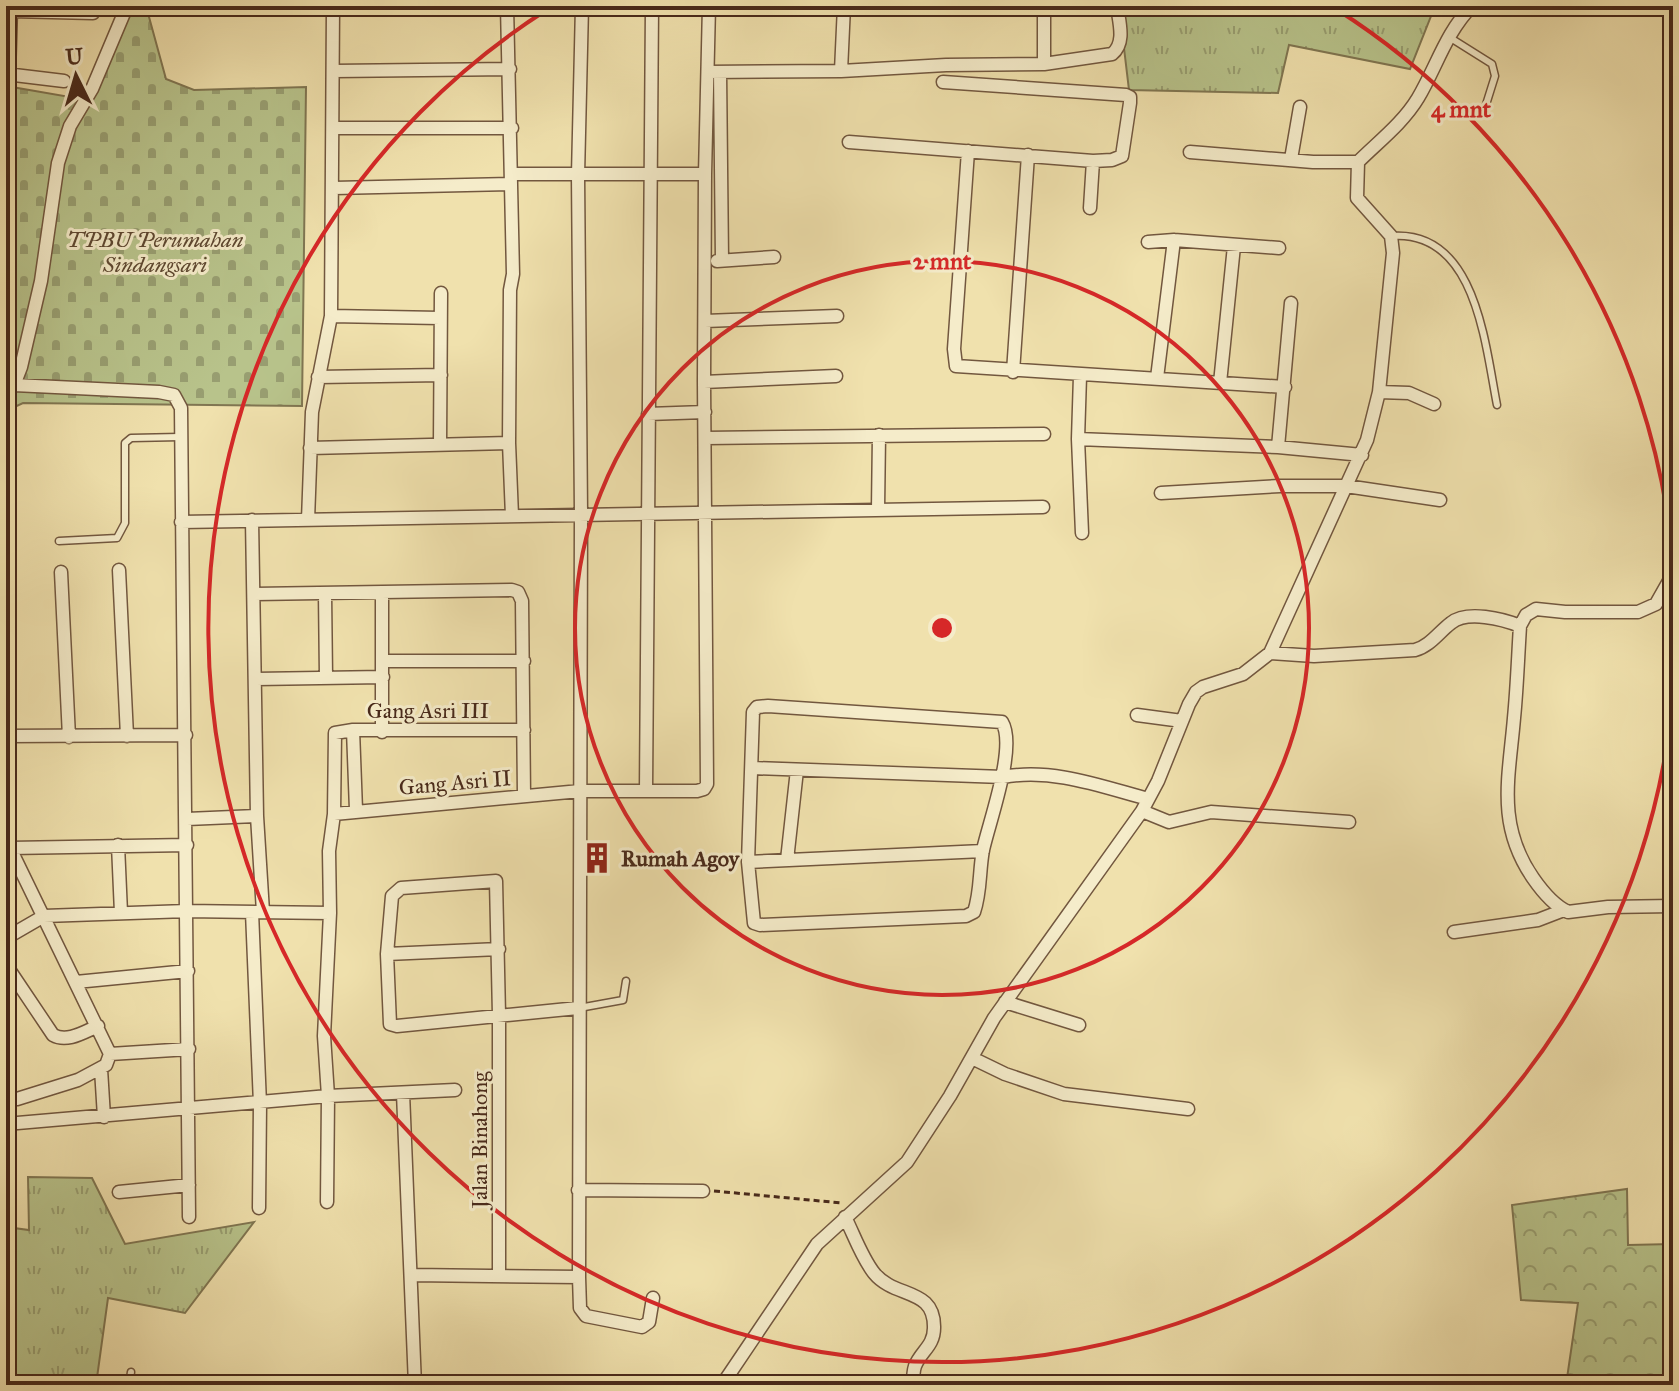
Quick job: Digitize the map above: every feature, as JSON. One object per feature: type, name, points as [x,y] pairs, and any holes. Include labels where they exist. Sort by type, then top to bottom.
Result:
[{"type":"street","points":[[189,1217],[181,408],[174,395],[159,392],[10,388],[21,367],[41,281],[58,163],[70,126],[92,89],[127,6],[451,6]]},
{"type":"street","points":[[507,6],[512,128],[509,443],[512,516]]},
{"type":"street","points":[[582,6],[578,175],[581,513],[580,1308],[586,1316],[642,1327],[649,1322],[653,1298]]},
{"type":"street","points":[[646,791],[652,6]]},
{"type":"street","points":[[709,6],[722,260]]},
{"type":"street","points":[[792,6],[901,6]]},
{"type":"street","points":[[841,71],[844,6]]},
{"type":"street","points":[[1044,6],[1044,64]]},
{"type":"street","points":[[714,72],[1044,64],[1112,54],[1119,49],[1121,41],[1117,6]]},
{"type":"street","points":[[722,1385],[817,1244],[907,1162],[1005,1002],[1145,805],[1189,704],[1199,689],[1243,674],[1270,653],[1362,455],[1379,392],[1393,253],[1391,236],[1357,198],[1358,162],[1406,116],[1449,37],[1472,6]]},
{"type":"street","points":[[308,520],[312,412],[331,316],[333,7]]},
{"type":"street","points":[[64,81],[8,74],[11,9],[93,13]]},
{"type":"street","points":[[334,71],[510,69]]},
{"type":"street","points":[[706,513],[705,174],[714,72]]},
{"type":"street","points":[[849,142],[1093,161],[1122,156],[1130,103],[1130,97],[1126,95],[943,82]]},
{"type":"street","points":[[1291,159],[1300,107]]},
{"type":"street","points":[[334,128],[512,128]]},
{"type":"street","points":[[968,151],[953,360],[956,366],[1285,387]]},
{"type":"street","points":[[1190,152],[1358,162]]},
{"type":"street","points":[[1013,372],[1028,155]]},
{"type":"street","points":[[1090,208],[1093,161]]},
{"type":"street","points":[[334,188],[578,175],[705,174]]},
{"type":"street","points":[[1148,242],[1174,240],[1279,248]]},
{"type":"street","points":[[1157,378],[1174,240]]},
{"type":"street","points":[[1220,383],[1234,246]]},
{"type":"street","points":[[706,261],[774,257]]},
{"type":"street","points":[[440,444],[441,293]]},
{"type":"street","points":[[1278,447],[1291,303]]},
{"type":"street","points":[[331,316],[440,318]]},
{"type":"street","points":[[705,321],[837,316]]},
{"type":"street","points":[[318,377],[441,375]]},
{"type":"street","points":[[704,382],[836,376]]},
{"type":"street","points":[[1080,376],[1078,439],[1082,533]]},
{"type":"street","points":[[1379,392],[1409,393],[1434,404]]},
{"type":"street","points":[[648,414],[705,412]]},
{"type":"street","points":[[706,438],[1044,434]]},
{"type":"street","points":[[878,509],[879,435]]},
{"type":"street","points":[[1078,439],[1278,447],[1362,455]]},
{"type":"street","points":[[310,448],[509,443]]},
{"type":"street","points":[[1161,493],[1280,486],[1346,486],[1440,500]]},
{"type":"street","points":[[181,522],[1043,507]]},
{"type":"street","name":"Gang Asri II","points":[[334,814],[580,791],[704,789],[707,784],[706,513]]},
{"type":"street","points":[[252,520],[259,1208]]},
{"type":"street","points":[[119,570],[127,736]]},
{"type":"street","points":[[61,572],[69,737]]},
{"type":"street","points":[[1564,910],[1539,886],[1520,858],[1510,824],[1506,780],[1514,721],[1520,626],[1533,610],[1638,612],[1656,604],[1673,574]]},
{"type":"street","points":[[255,594],[518,592],[522,601],[524,661],[524,796]]},
{"type":"street","points":[[325,593],[326,678]]},
{"type":"street","points":[[382,593],[382,732]]},
{"type":"street","points":[[1270,653],[1314,656],[1415,650],[1424,647],[1452,622],[1461,618],[1502,618],[1520,626]]},
{"type":"street","points":[[383,661],[524,661]]},
{"type":"street","points":[[256,679],[383,677]]},
{"type":"street","points":[[757,707],[1000,721],[1005,730],[1003,777],[983,851],[974,912],[966,916],[757,925],[752,918],[748,862],[753,768],[753,712],[757,707]]},
{"type":"street","points":[[1137,715],[1182,721]]},
{"type":"street","points":[[353,730],[356,810]]},
{"type":"street","name":"Gang Asri III","points":[[334,814],[334,735],[338,731],[524,730]]},
{"type":"street","points":[[6,736],[186,735]]},
{"type":"street","points":[[753,768],[1003,777],[1033,773],[1058,775],[1145,805],[1169,822],[1211,812],[1349,822]]},
{"type":"street","points":[[787,860],[797,770]]},
{"type":"street","points":[[327,1202],[328,1096],[324,1036],[330,913],[329,836],[334,814]]},
{"type":"street","points":[[187,819],[257,816]]},
{"type":"street","points":[[118,845],[121,913]]},
{"type":"street","points":[[17,1099],[78,1080],[101,1069],[110,1054],[10,848],[187,845]]},
{"type":"street","points":[[748,862],[983,851]]},
{"type":"street","name":"Jalan Binahong","points":[[387,954],[395,891],[496,881],[499,949],[499,1270]]},
{"type":"street","points":[[1454,932],[1538,920],[1564,910],[1673,906]]},
{"type":"street","points":[[6,938],[44,916],[187,911],[330,913]]},
{"type":"street","points":[[499,949],[387,954],[388,1022],[397,1026],[578,1008]]},
{"type":"street","points":[[6,965],[53,1035],[68,1038],[98,1026]]},
{"type":"street","points":[[76,982],[188,971]]},
{"type":"street","points":[[1005,1002],[1079,1025]]},
{"type":"street","points":[[110,1054],[189,1049]]},
{"type":"street","points":[[972,1058],[1005,1074],[1064,1094],[1188,1109]]},
{"type":"street","points":[[101,1069],[104,1117]]},
{"type":"street","points":[[6,1124],[328,1096],[455,1090]]},
{"type":"street","points":[[403,1093],[415,1385]]},
{"type":"street","points":[[119,1192],[189,1185]]},
{"type":"street","points":[[578,1190],[703,1191]]},
{"type":"street","points":[[845,1217],[873,1272],[884,1283],[927,1302],[932,1310],[932,1343],[914,1367],[913,1385]]},
{"type":"street","points":[[412,1275],[499,1270],[579,1277]]},
{"type":"lane","points":[[1449,37],[1492,64],[1495,76],[1484,111]]},
{"type":"lane","points":[[1391,236],[1411,234],[1452,259],[1469,290],[1480,320],[1497,405]]},
{"type":"lane","points":[[59,541],[117,538],[125,523],[125,443],[131,438],[180,437]]},
{"type":"lane","points":[[578,1008],[623,1000],[626,981]]},
{"type":"lane","points":[[129,1385],[131,1372]]},
{"type":"path","points":[[703,1191],[858,1205]]},
{"type":"green space","name":"TPBU Perumahan Sindangsari","points":[[123,6],[146,6],[166,79],[194,90],[306,87],[302,406],[23,403],[6,411],[6,86],[81,99]]},
{"type":"green space","points":[[1119,6],[1435,6],[1410,69],[1289,45],[1278,93],[1129,90]]},
{"type":"green space","points":[[28,1177],[92,1178],[125,1244],[254,1222],[185,1313],[108,1298],[96,1385],[6,1385],[6,1227],[29,1230]]},
{"type":"green space","points":[[1627,1189],[1628,1245],[1673,1244],[1673,1298],[1666,1325],[1663,1385],[1566,1385],[1578,1303],[1521,1300],[1512,1205]]},
{"type":"place","name":"Rumah Agoy","points":[[597,858]]}]
